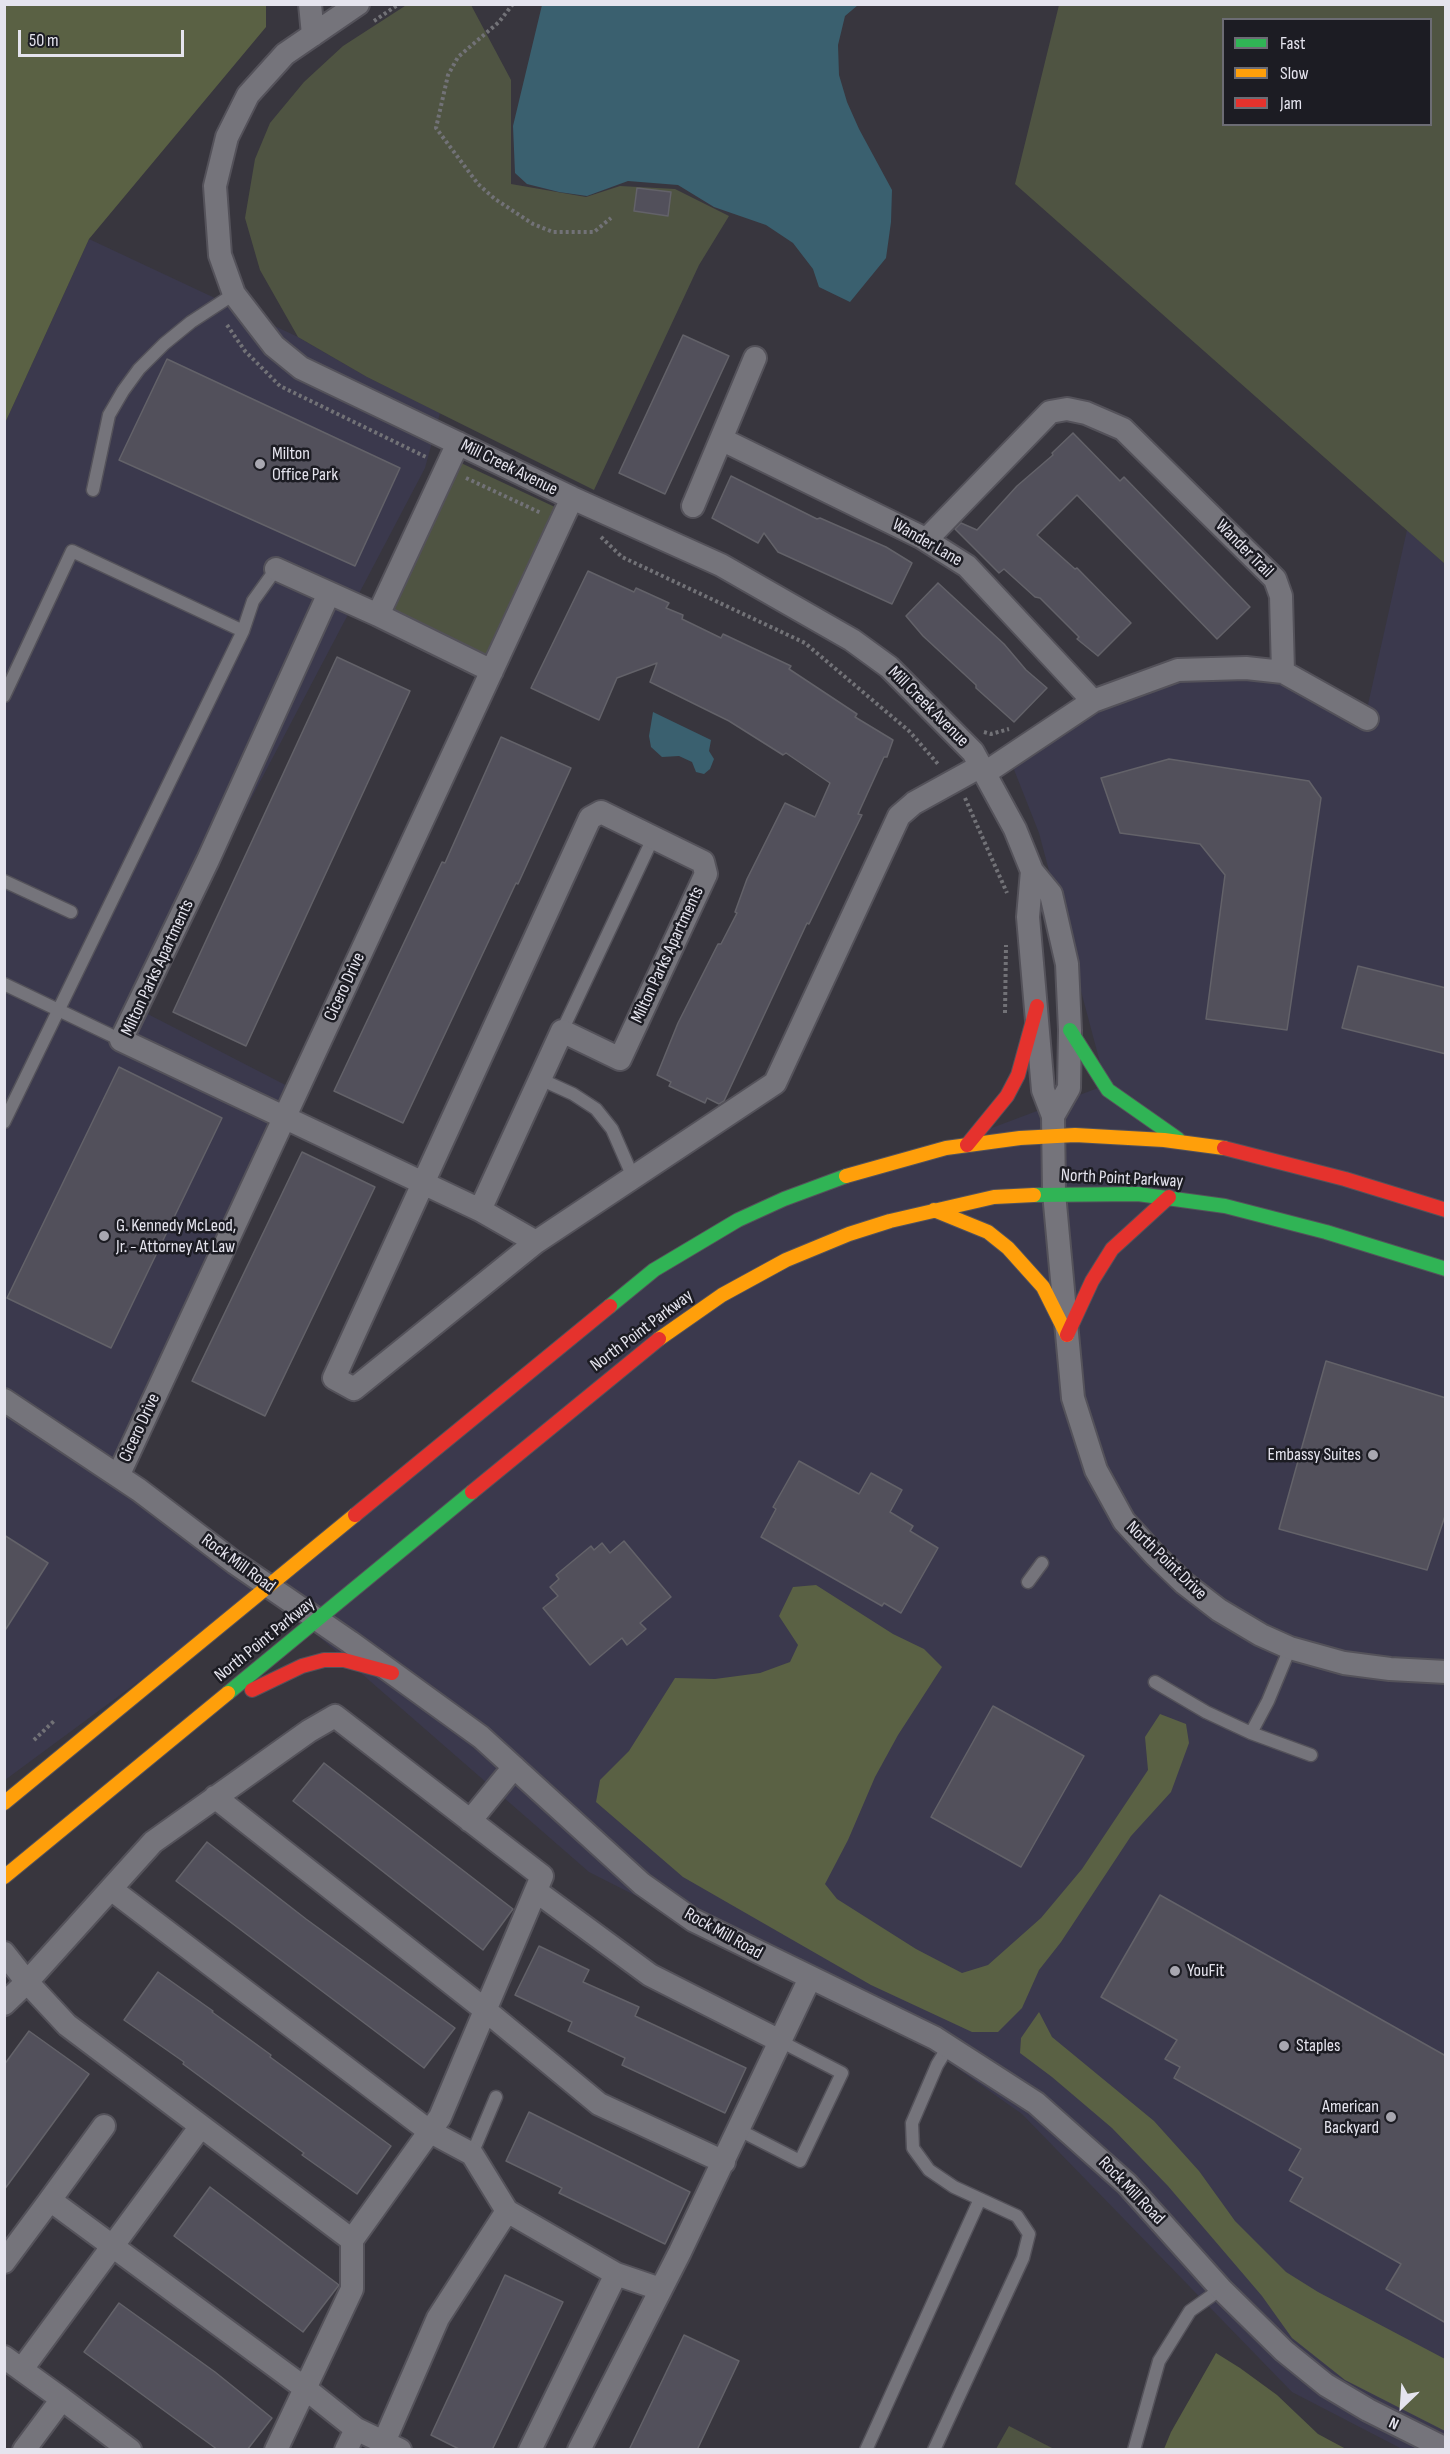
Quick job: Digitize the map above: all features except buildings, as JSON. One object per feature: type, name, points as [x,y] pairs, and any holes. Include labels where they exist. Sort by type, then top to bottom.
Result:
[{"type":"street","points":[[310,4],[314,35]]},
{"type":"street","name":"Mill Creek Avenue","points":[[361,15],[314,35],[285,54],[248,95],[227,136],[215,186],[220,255],[234,294],[274,346],[301,369],[572,498],[720,565],[852,640],[889,667],[973,752],[1015,828],[1032,871],[1051,894],[1058,921],[1067,964],[1070,1030],[1069,1088],[1053,1126]]},
{"type":"street","points":[[693,506],[755,358]]},
{"type":"street","name":"Wander Trail","points":[[926,540],[1050,412],[1067,409],[1086,413],[1123,429],[1275,579],[1281,597],[1283,672]]},
{"type":"street","name":"Wander Lane","points":[[721,439],[926,540],[967,566],[1093,701]]},
{"type":"street","points":[[378,615],[458,443]]},
{"type":"street","name":"Cicero Drive","points":[[118,1476],[572,498]]},
{"type":"street","points":[[276,569],[378,615],[492,671]]},
{"type":"street","name":"Milton Parks Apartments","points":[[329,593],[208,860],[121,1040],[480,1210],[536,1242]]},
{"type":"street","points":[[983,769],[1093,701],[1178,670],[1246,668],[1283,672],[1367,719]]},
{"type":"street","name":"Milton Parks Apartments","points":[[562,1031],[620,1059],[706,874],[703,862],[601,812],[590,818],[334,1378],[354,1389],[536,1242],[775,1083],[899,816],[914,803],[953,781],[983,769]]},
{"type":"street","name":"Mill Creek Avenue","points":[[1032,871],[1028,918],[1043,1090],[1053,1126]]},
{"type":"street","points":[[967,1145],[1007,1096],[1018,1075],[1037,1006]]},
{"type":"street","points":[[1070,1030],[1108,1090],[1182,1142]]},
{"type":"street","points":[[480,1210],[562,1031]]},
{"type":"street","points":[[4,1803],[654,1270],[694,1244],[738,1220],[820,1184],[902,1159],[1053,1126],[1112,1136],[1182,1142],[1270,1158],[1446,1210]]},
{"type":"street","name":"North Point Drive","points":[[1053,1126],[1054,1193],[1073,1398],[1096,1470],[1124,1521],[1155,1555],[1219,1611],[1262,1635],[1290,1648],[1355,1664],[1390,1669],[1446,1672]]},
{"type":"street","name":"North Point Parkway","points":[[4,1877],[317,1621],[575,1404],[686,1318],[722,1295],[786,1260],[849,1234],[934,1210],[994,1197],[1054,1193],[1138,1194],[1225,1206],[1263,1215],[1446,1269]]},
{"type":"street","points":[[1067,1335],[1092,1281],[1112,1249],[1169,1197]]},
{"type":"street","points":[[934,1210],[988,1232],[1008,1248],[1043,1287],[1067,1335]]},
{"type":"street","name":"Rock Mill Road","points":[[4,1400],[118,1476],[267,1586],[481,1737],[642,1884],[693,1920],[935,2038],[1036,2103],[1076,2136],[1127,2184],[1221,2289],[1284,2351],[1326,2385],[1368,2410],[1446,2449]]},
{"type":"street","points":[[205,1713],[302,1666],[324,1660],[344,1660],[392,1673]]},
{"type":"street","points":[[4,2004],[27,1982],[153,1842],[309,1731],[335,1716],[542,1876],[440,2117],[352,2240],[352,2289],[276,2450]]},
{"type":"street","points":[[470,1821],[514,1767]]},
{"type":"street","points":[[215,1797],[484,2009],[599,2104],[724,2162]]},
{"type":"street","points":[[111,1889],[429,2132],[472,2154],[507,2211],[616,2274],[660,2289]]},
{"type":"street","points":[[536,1891],[650,1975],[780,2041]]},
{"type":"street","points":[[4,1953],[67,2025],[352,2240]]},
{"type":"street","points":[[579,2450],[724,2162],[810,1978]]},
{"type":"street","points":[[4,2262],[104,2126]]},
{"type":"street","points":[[130,2450],[13,2363],[113,2246],[201,2126]]},
{"type":"street","points":[[50,2200],[306,2389],[356,2429],[392,2446],[438,2318],[507,2211]]},
{"type":"street","points":[[530,2450],[616,2274]]},
{"type":"street","points":[[24,2450],[62,2399]]},
{"type":"street","points":[[346,2450],[356,2429]]},
{"type":"lane","points":[[93,490],[109,415],[123,391],[139,369],[164,344],[191,322],[234,294]]},
{"type":"lane","points":[[4,696],[72,551],[243,631]]},
{"type":"lane","points":[[4,1122],[243,631],[253,601],[276,569]]},
{"type":"lane","points":[[562,1031],[653,838]]},
{"type":"lane","points":[[4,881],[71,912]]},
{"type":"lane","points":[[4,984],[121,1040]]},
{"type":"lane","points":[[540,1079],[573,1094],[596,1108],[612,1129],[633,1178]]},
{"type":"lane","points":[[1028,1582],[1042,1563]]},
{"type":"lane","points":[[1251,1733],[1268,1701],[1290,1648]]},
{"type":"lane","points":[[1155,1682],[1206,1712],[1251,1733],[1311,1755]]},
{"type":"lane","points":[[739,2130],[800,2161],[842,2073],[780,2041]]},
{"type":"lane","points":[[934,2450],[1023,2258],[1029,2234],[1017,2216],[954,2187],[929,2170],[913,2148],[912,2123],[937,2065],[948,2047]]},
{"type":"lane","points":[[472,2154],[496,2097]]},
{"type":"lane","points":[[866,2450],[980,2199]]},
{"type":"lane","points":[[1134,2450],[1159,2361],[1190,2311],[1221,2289]]},
{"type":"path","points":[[361,15],[399,4]]},
{"type":"path","points":[[513,4],[499,22],[458,57],[448,75],[436,128],[478,184],[495,199],[533,224],[553,232],[594,232],[611,218]]},
{"type":"path","points":[[215,307],[245,351],[280,386],[464,477],[561,522],[602,537],[622,557],[805,643],[909,731],[953,781],[967,801],[1007,892],[1007,904]]},
{"type":"path","points":[[979,730],[991,734],[1018,727]]},
{"type":"path","points":[[1005,1021],[1006,939]]},
{"type":"path","points":[[28,1745],[54,1721]]},
{"type":"shaded area","points":[[89,239],[298,337],[367,377],[440,413],[425,468],[140,1010],[299,1092],[118,1481],[261,1586],[188,1645],[5,1780],[5,423]]},
{"type":"shaded area","points":[[1407,530],[1445,564],[1445,2449],[1402,2449],[1292,2392],[1022,2114],[909,2034],[589,1872],[261,1586],[686,1243],[1106,1085],[1039,833],[1011,762],[1114,683],[1242,655],[1367,709]]},
{"type":"green space","points":[[5,4],[266,5],[266,27],[89,239],[5,423]]},
{"type":"green space","points":[[408,4],[471,5],[511,80],[511,184],[586,197],[620,186],[675,189],[729,216],[699,265],[594,490],[367,377],[298,337],[260,270],[245,218],[255,159],[270,123],[304,82],[343,46]]},
{"type":"green space","points":[[1059,5],[1445,5],[1445,564],[1015,184]]},
{"type":"green space","points":[[461,463],[557,508],[488,657],[392,613]]},
{"type":"green space","points":[[816,1585],[893,1634],[924,1649],[942,1667],[898,1735],[875,1777],[848,1840],[825,1884],[837,1899],[916,1949],[962,1973],[988,1965],[1041,1918],[1082,1869],[1148,1770],[1145,1737],[1160,1714],[1186,1724],[1189,1743],[1171,1792],[1131,1836],[1061,1942],[1039,1970],[1022,2008],[998,2032],[972,2032],[871,1985],[683,1877],[596,1802],[600,1780],[629,1751],[675,1678],[715,1679],[760,1673],[790,1662],[798,1645],[779,1616],[793,1587]]},
{"type":"green space","points":[[1039,2012],[1052,2037],[1154,2121],[1199,2171],[1235,2221],[1286,2272],[1318,2292],[1445,2359],[1445,2431],[1345,2380],[1292,2338],[1262,2296],[1168,2186],[1112,2128],[1020,2053],[1021,2038]]},
{"type":"green space","points":[[1216,2353],[1277,2395],[1318,2434],[1346,2449],[1164,2449],[1171,2432]]},
{"type":"green space","points":[[1009,2426],[1054,2449],[996,2449]]},
{"type":"water","points":[[542,5],[858,5],[845,16],[838,45],[839,75],[847,102],[859,129],[892,190],[891,222],[886,258],[850,302],[819,287],[813,269],[793,243],[766,225],[714,207],[678,185],[628,181],[587,196],[527,184],[515,173],[513,126]]},
{"type":"water","points":[[653,712],[711,740],[709,751],[714,759],[710,769],[704,774],[696,772],[692,762],[679,756],[662,757],[651,747],[649,736]]},
{"type":"traffic: fast","points":[[1070,1030],[1108,1090],[1178,1139]]},
{"type":"traffic: fast","points":[[610,1306],[654,1270],[738,1220],[784,1199],[846,1176]]},
{"type":"traffic: fast","points":[[1034,1195],[1138,1194],[1225,1206],[1326,1232],[1446,1269]]},
{"type":"traffic: fast","points":[[228,1693],[472,1492]]},
{"type":"traffic: slow","points":[[846,1176],[946,1148],[1020,1138],[1075,1135],[1164,1140],[1224,1148]]},
{"type":"traffic: slow","points":[[659,1339],[722,1295],[786,1260],[849,1234],[890,1221],[994,1197],[1034,1195]]},
{"type":"traffic: slow","points":[[934,1210],[988,1232],[1008,1248],[1043,1287],[1067,1335]]},
{"type":"traffic: slow","points":[[4,1803],[355,1515]]},
{"type":"traffic: slow","points":[[4,1877],[228,1693]]},
{"type":"traffic: jam","points":[[967,1145],[1007,1096],[1018,1075],[1037,1006]]},
{"type":"traffic: jam","points":[[1224,1148],[1345,1179],[1446,1210]]},
{"type":"traffic: jam","points":[[1067,1335],[1092,1281],[1112,1249],[1169,1197]]},
{"type":"traffic: jam","points":[[355,1515],[610,1306]]},
{"type":"traffic: jam","points":[[472,1492],[659,1339]]},
{"type":"traffic: jam","points":[[252,1690],[302,1666],[324,1660],[344,1660],[392,1673]]},
{"type":"place","name":"Milton Office Park","points":[[260,464]]},
{"type":"place","name":"G. Kennedy McLeod, Jr. - Attorney At Law","points":[[104,1236]]},
{"type":"place","name":"Embassy Suites","points":[[1373,1455]]},
{"type":"place","name":"YouFit","points":[[1175,1971]]},
{"type":"place","name":"Staples","points":[[1284,2046]]},
{"type":"place","name":"American Backyard","points":[[1391,2117]]}]
